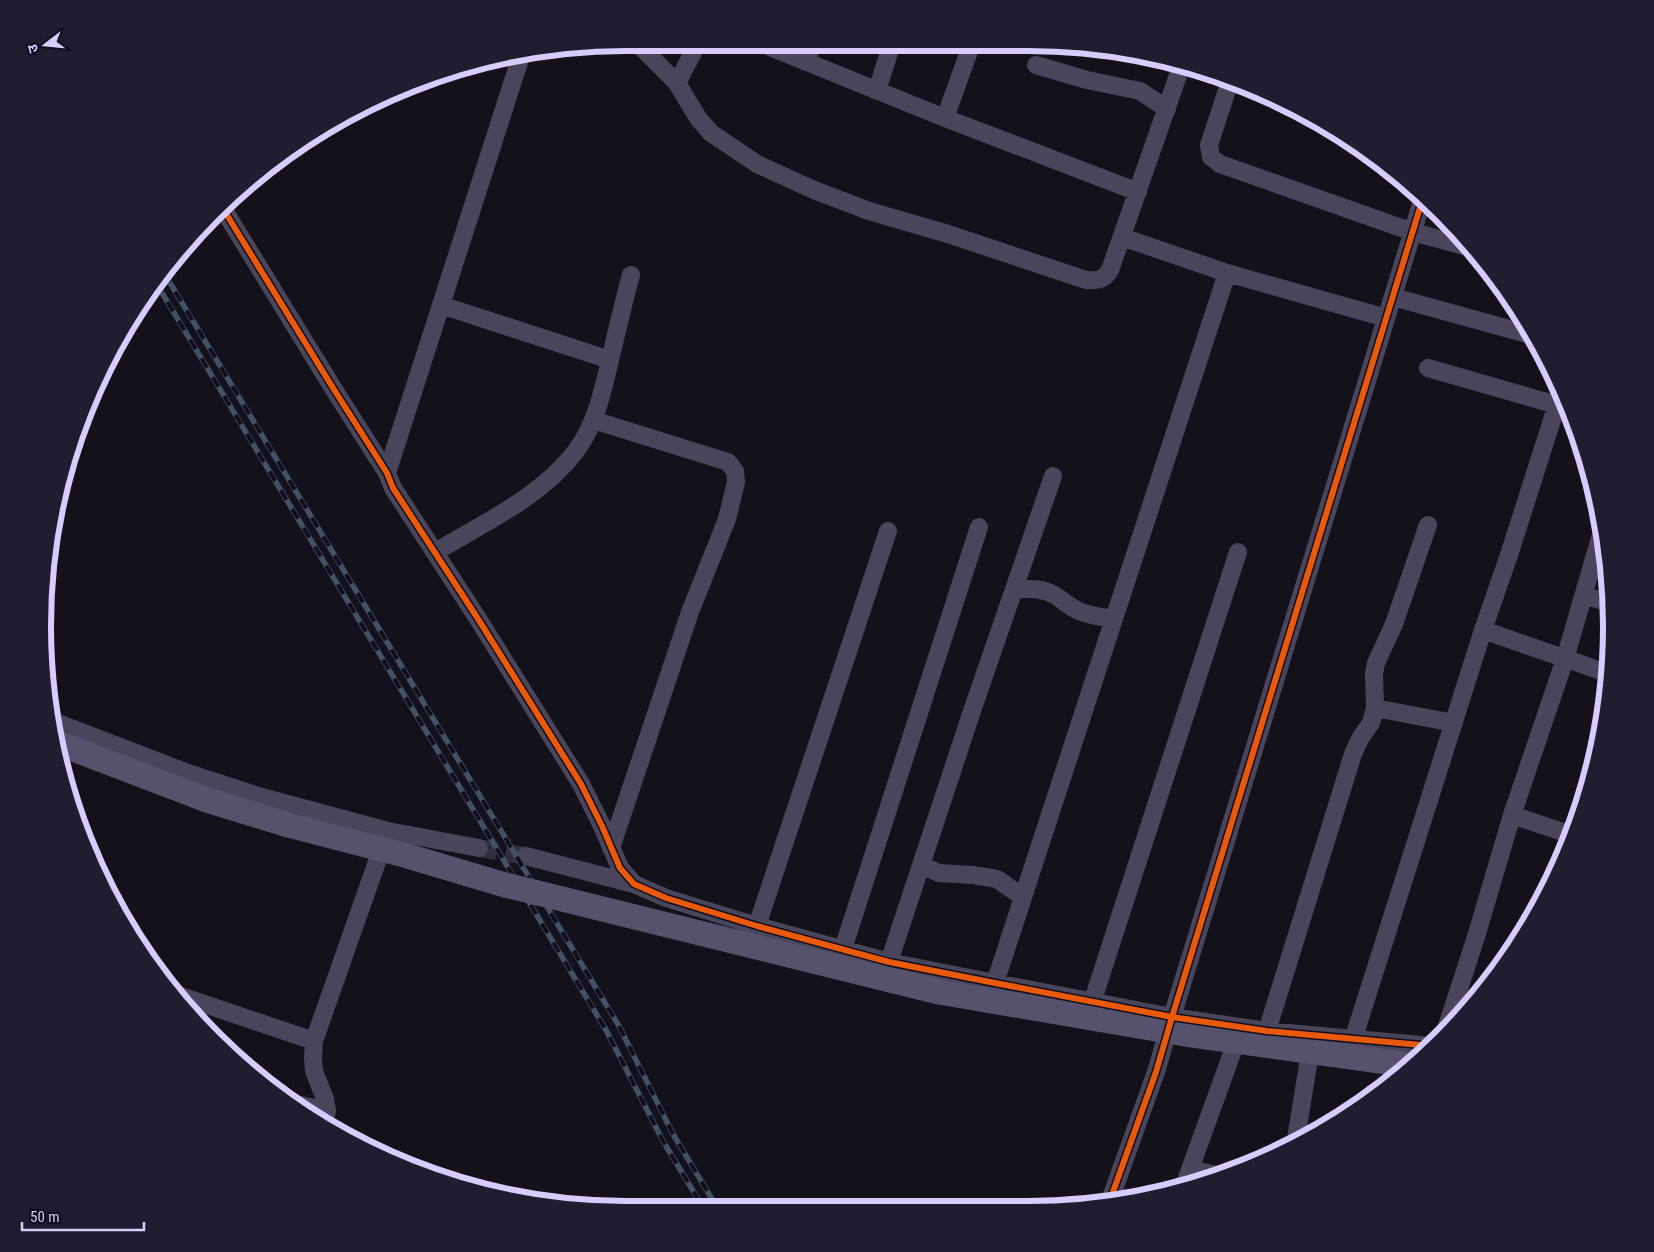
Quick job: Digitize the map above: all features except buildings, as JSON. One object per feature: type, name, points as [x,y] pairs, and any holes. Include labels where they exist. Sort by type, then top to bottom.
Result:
[{"type":"main road","points":[[64,745],[199,797],[288,825],[404,855],[505,885],[939,992],[1185,1034],[1400,1064]]},
{"type":"street","points":[[646,51],[677,83],[698,118],[711,133],[757,164],[814,190],[869,211],[948,234],[1086,280],[1095,281],[1105,278],[1110,270],[1179,72]]},
{"type":"street","points":[[677,83],[694,51]]},
{"type":"street","points":[[779,51],[877,92],[1138,192]]},
{"type":"street","points":[[806,62],[810,51]]},
{"type":"street","points":[[877,92],[890,51]]},
{"type":"street","points":[[945,118],[969,51]]},
{"type":"street","points":[[387,473],[519,61]]},
{"type":"street","points":[[1036,65],[1087,80],[1140,92],[1167,109]]},
{"type":"street","points":[[1228,88],[1209,145],[1212,157],[1220,164],[1413,232],[1457,244]]},
{"type":"street","points":[[1112,1195],[1156,1072],[1420,207]]},
{"type":"street","points":[[226,214],[332,388],[387,473],[393,488],[581,784],[620,868],[634,884]]},
{"type":"street","points":[[1122,237],[1227,272],[1386,318]]},
{"type":"street","points":[[995,984],[1227,272]]},
{"type":"street","points":[[435,552],[510,508],[546,482],[576,451],[593,420],[610,360],[630,275]]},
{"type":"street","points":[[1393,297],[1522,333]]},
{"type":"street","points":[[441,305],[610,360]]},
{"type":"street","points":[[1428,368],[1555,397]]},
{"type":"street","points":[[1353,1040],[1557,403]]},
{"type":"street","points":[[593,420],[728,462],[735,471],[736,482],[727,519],[690,612],[611,848]]},
{"type":"street","points":[[889,962],[1053,476]]},
{"type":"street","points":[[1267,1032],[1353,754],[1371,723],[1375,708],[1374,674],[1376,663],[1394,624],[1428,525]]},
{"type":"street","points":[[843,949],[979,527]]},
{"type":"street","points":[[757,926],[888,531]]},
{"type":"street","points":[[1451,1015],[1512,815],[1565,659],[1597,547]]},
{"type":"street","points":[[1092,1002],[1238,552]]},
{"type":"street","points":[[1014,590],[1031,588],[1044,590],[1070,607],[1114,620]]},
{"type":"street","points":[[1584,595],[1602,601]]},
{"type":"street","points":[[1483,630],[1601,672]]},
{"type":"street","points":[[1375,708],[1454,723]]},
{"type":"street","points":[[60,724],[185,772],[258,796],[388,831],[479,848]]},
{"type":"street","points":[[1512,815],[1564,832]]},
{"type":"street","points":[[325,1115],[325,1098],[314,1071],[314,1041],[388,831]]},
{"type":"street","points":[[526,856],[634,884],[666,898],[757,926],[889,962],[995,984],[1241,1028],[1267,1032],[1420,1045]]},
{"type":"street","points":[[921,865],[939,873],[973,875],[997,879],[1023,897]]},
{"type":"street","points":[[189,999],[314,1041]]},
{"type":"street","points":[[1187,1178],[1241,1028]]},
{"type":"street","points":[[1297,1133],[1312,1036]]},
{"type":"street","points":[[1190,1169],[1205,1172]]},
{"type":"tunnel","points":[[479,848],[526,856]]},
{"type":"railway","points":[[168,279],[619,1026],[673,1134],[713,1201]]},
{"type":"railway","points":[[160,290],[606,1030],[663,1141],[699,1201]]},
{"type":"cycle path","points":[[1112,1195],[1156,1072],[1420,207]]},
{"type":"cycle path","points":[[226,214],[387,473],[393,488],[480,622],[581,784],[620,868],[634,884],[666,898],[757,926],[889,962],[1172,1017],[1267,1031],[1421,1045]]}]
